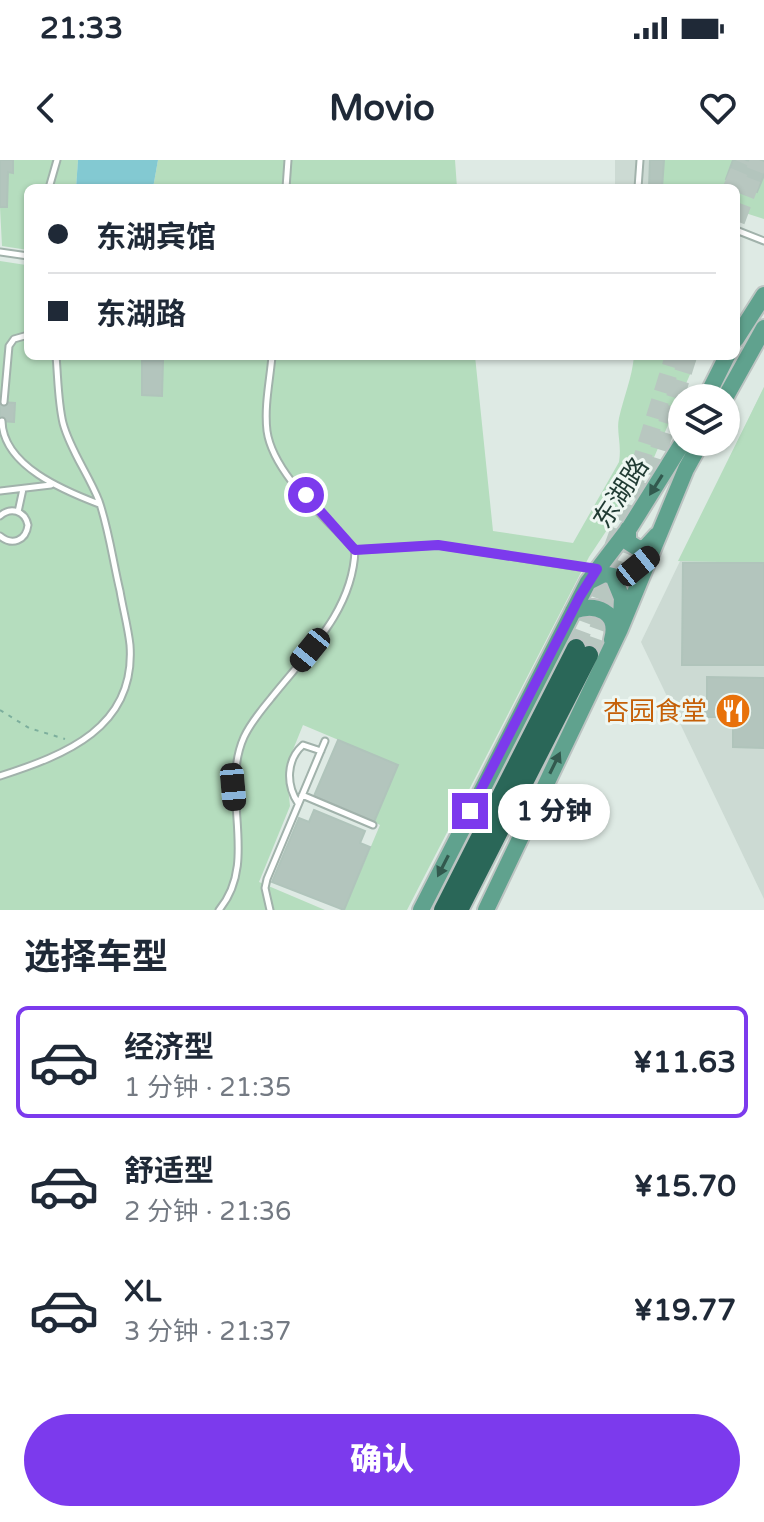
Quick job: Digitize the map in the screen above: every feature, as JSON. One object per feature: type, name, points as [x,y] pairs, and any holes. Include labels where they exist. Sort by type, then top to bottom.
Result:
[{"type":"highway","points":[[443,910],[591,653]]},
{"type":"highway","points":[[459,910],[591,653]]},
{"type":"main road","points":[[740,333],[764,295]]},
{"type":"main road","points":[[733,384],[764,328]]},
{"type":"main road","points":[[713,384],[725,360]]},
{"type":"main road","name":"东湖路","points":[[421,910],[573,611],[674,456]]},
{"type":"main road","name":"东湖路","points":[[486,910],[591,653],[620,629],[693,456]]},
{"type":"main road","points":[[628,529],[628,542],[639,549],[646,547],[663,528]]},
{"type":"main road","points":[[601,571],[638,566],[651,555]]},
{"type":"main road","points":[[601,571],[622,598],[620,629]]},
{"type":"main road","points":[[573,611],[590,606],[601,609],[610,617],[615,630],[591,653]]},
{"type":"lane","points":[[50,184],[57,160]]},
{"type":"lane","points":[[286,184],[288,160]]},
{"type":"lane","points":[[638,184],[640,160]]},
{"type":"lane","points":[[740,232],[764,241]]},
{"type":"lane","points":[[0,252],[24,255]]},
{"type":"lane","points":[[4,402],[9,346],[24,336]]},
{"type":"lane","points":[[0,776],[57,756],[82,743],[101,727],[126,685],[130,661],[127,624],[100,504],[63,424],[56,360]]},
{"type":"lane","points":[[219,910],[230,893],[237,873],[238,836],[233,787],[240,746],[258,715],[334,619],[352,577],[355,550],[289,477],[274,454],[266,413],[272,360]]},
{"type":"lane","points":[[2,421],[3,433],[24,462],[52,485],[100,504]]},
{"type":"lane","points":[[0,491],[52,485]]},
{"type":"lane","points":[[18,512],[23,489]]},
{"type":"lane","points":[[0,516],[9,511],[18,512],[27,520],[25,536],[11,542],[0,536]]},
{"type":"lane","points":[[355,550],[438,545],[601,571]]},
{"type":"lane","points":[[270,910],[266,884],[325,741]]},
{"type":"lane","points":[[299,804],[289,783],[293,759],[303,745],[321,751]]},
{"type":"lane","points":[[302,795],[373,825]]},
{"type":"path","points":[[0,710],[29,728],[82,743]]},
{"type":"shaded area","points":[[615,160],[664,160],[662,184],[615,184]]},
{"type":"shaded area","points":[[764,387],[764,899],[641,642],[731,456],[740,456],[740,437]]},
{"type":"green space","points":[[13,160],[78,160],[76,184],[24,184],[24,249],[2,246],[0,207],[7,207],[8,172],[13,172]]},
{"type":"green space","points":[[158,160],[455,160],[457,184],[154,184]]},
{"type":"green space","points":[[664,160],[764,160],[764,219],[740,211],[740,184],[662,184]]},
{"type":"green space","points":[[0,261],[24,265],[24,360],[475,360],[493,531],[573,543],[619,462],[618,423],[634,360],[696,360],[686,384],[668,384],[668,425],[652,462],[589,557],[407,910],[344,910],[380,825],[374,822],[398,765],[303,725],[286,767],[290,806],[259,882],[325,910],[0,910]]},
{"type":"green space","points":[[764,387],[764,563],[678,561],[730,456],[740,456],[740,436]]},
{"type":"water","points":[[78,160],[158,160],[154,184],[76,184]]},
{"type":"building","points":[[0,160],[13,160],[13,173],[8,172],[7,207],[0,207]]},
{"type":"building","points":[[650,160],[664,160],[662,184],[649,184]]},
{"type":"building","points":[[733,160],[764,160],[764,175],[757,192],[726,179]]},
{"type":"building","points":[[142,361],[163,361],[162,396],[142,395]]},
{"type":"building","points":[[0,402],[15,403],[14,422],[0,421]]},
{"type":"building","points":[[683,563],[764,563],[764,665],[682,665]]},
{"type":"building","name":"杏园食堂","points":[[707,677],[764,678],[764,748],[733,747],[733,717],[702,717],[702,705],[707,705]]},
{"type":"building","points":[[338,740],[398,765],[374,822],[314,796]]},
{"type":"building","points":[[314,810],[365,831],[360,843],[370,847],[344,910],[272,882],[299,818],[309,822]]},
{"type":"tunnel","points":[[734,184],[744,160]]},
{"type":"tunnel","points":[[740,210],[759,160]]},
{"type":"tunnel","points":[[576,648],[624,517],[673,360]]},
{"type":"tunnel","points":[[643,501],[687,360]]},
{"type":"tunnel","points":[[589,655],[634,529]]},
{"type":"place","name":"杏园食堂","points":[[733,711]]},
{"type":"route","points":[[306,495],[355,550],[438,545],[597,569],[580,596],[470,811]]}]
